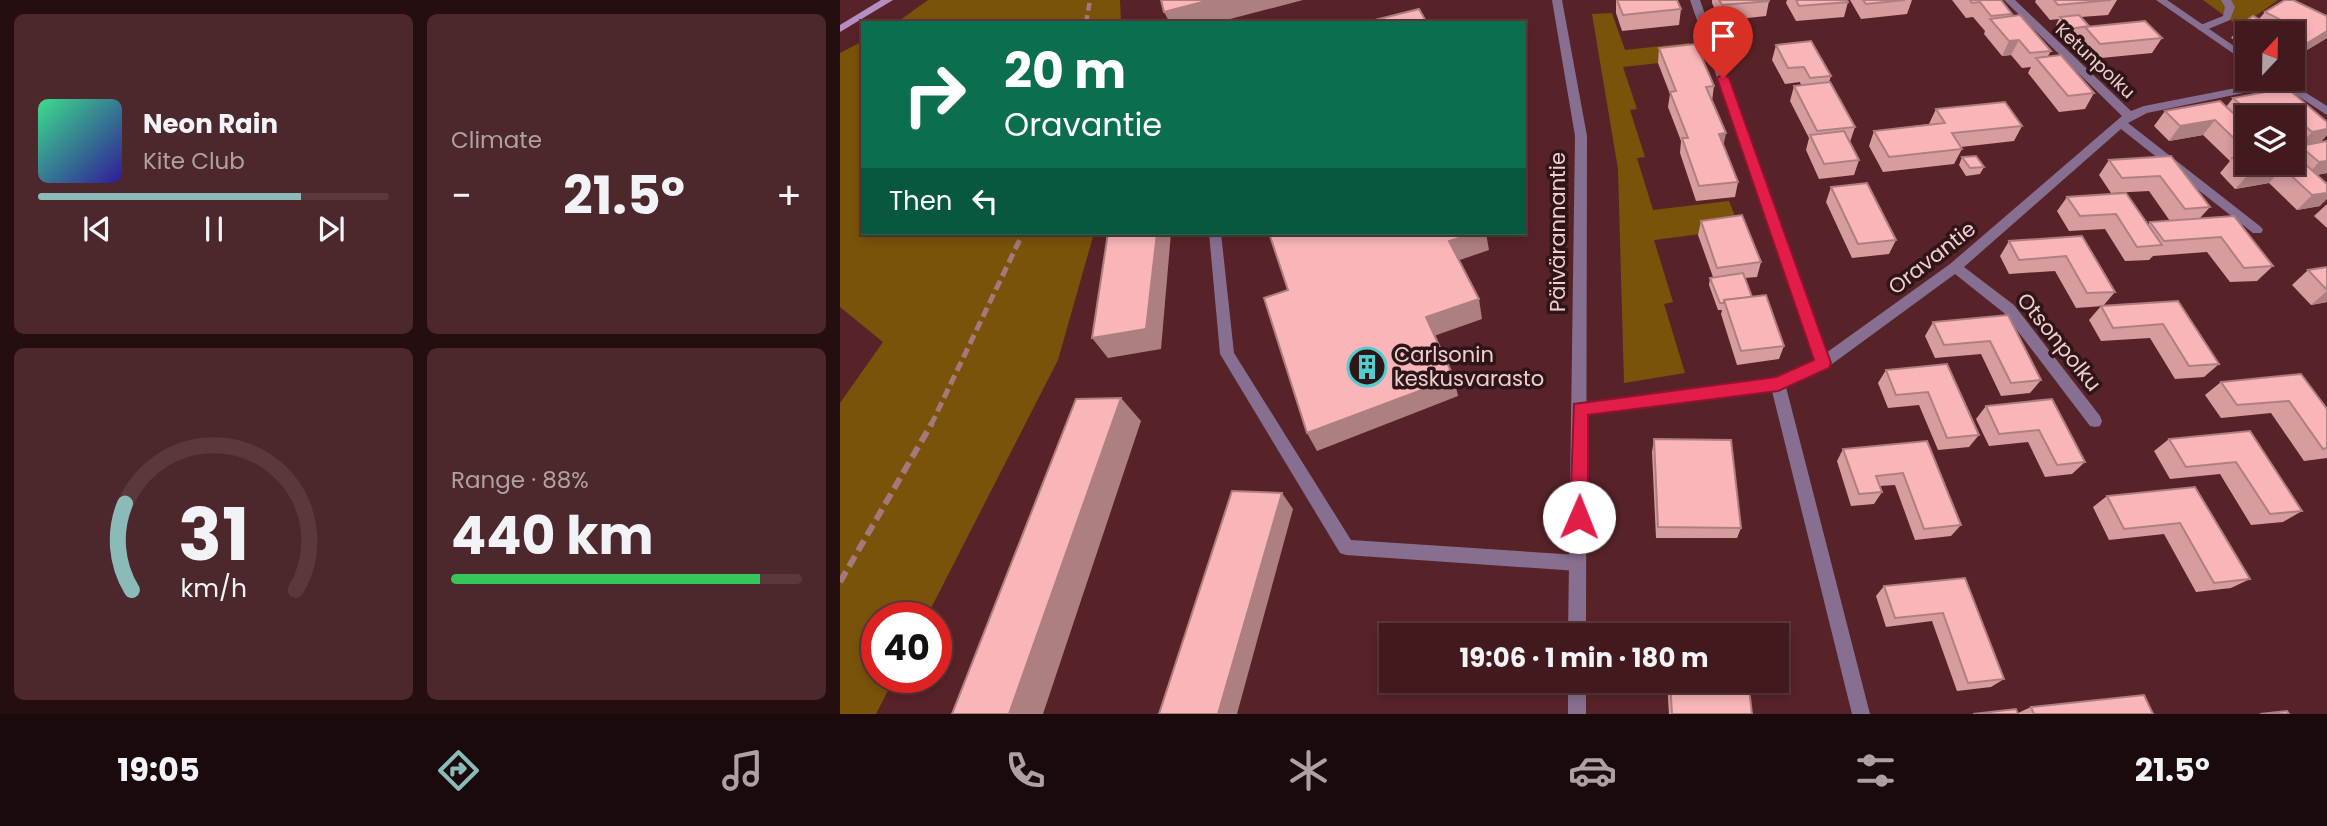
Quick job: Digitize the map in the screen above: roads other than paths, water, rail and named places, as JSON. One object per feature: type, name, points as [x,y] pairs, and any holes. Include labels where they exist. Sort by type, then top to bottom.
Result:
[{"type":"main road","points":[[840,29],[888,0]]},
{"type":"street","points":[[1557,0],[1564,0]]},
{"type":"street","name":"Päivärannantie","points":[[1557,0],[1581,136],[1577,623]]},
{"type":"street","points":[[1695,0],[1823,363]]},
{"type":"street","name":"Ketunpolku","points":[[2009,0],[2125,120],[2141,141],[2257,230]]},
{"type":"street","points":[[2161,0],[2235,53]]},
{"type":"street","points":[[2202,28],[2227,18],[2230,7],[2226,0]]},
{"type":"street","name":"Oravantie","points":[[1580,409],[1778,384],[1823,363],[1955,267],[2125,120],[2144,110],[2235,90]]},
{"type":"street","points":[[2296,91],[2327,111]]},
{"type":"street","points":[[1215,235],[1227,354],[1346,547],[1578,563]]},
{"type":"street","name":"Otsonpolku","points":[[1955,267],[2009,309],[2095,421]]},
{"type":"street","points":[[1778,384],[1861,714]]},
{"type":"street","points":[[1577,693],[1577,714]]},
{"type":"railway","points":[[1086,21],[1090,0]]},
{"type":"railway","points":[[932,423],[1022,235]]},
{"type":"railway","points":[[840,582],[932,423]]},
{"type":"place","name":"Carlsonin keskusvarasto","points":[[1367,367]]}]
